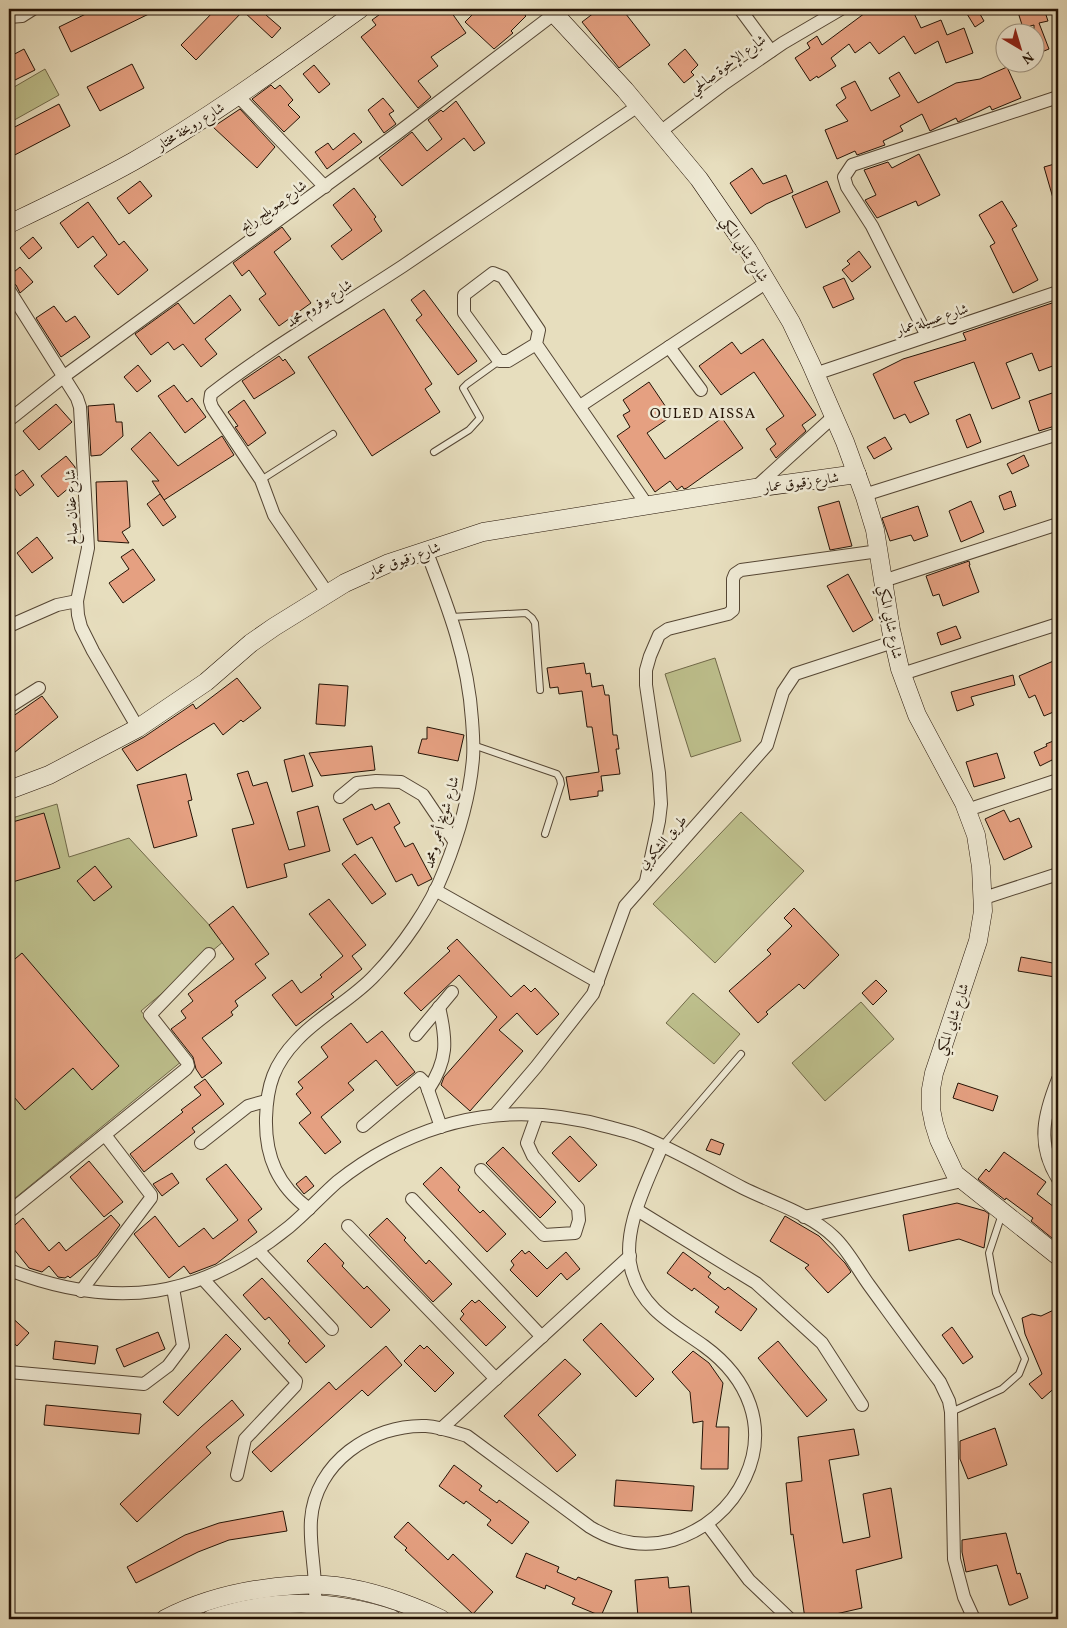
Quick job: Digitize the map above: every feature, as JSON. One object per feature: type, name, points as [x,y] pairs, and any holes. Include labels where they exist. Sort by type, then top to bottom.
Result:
[{"type":"main road","name":"شارع رويخة مختار","points":[[9,224],[134,161],[238,96],[360,9]]},
{"type":"main road","name":"شارع شابي المكي","points":[[552,11],[660,132],[699,180],[748,250],[791,322],[857,474],[870,511],[879,551],[893,642],[902,674],[917,715],[967,810],[976,835],[979,851],[984,912],[978,940],[939,1053],[931,1090],[931,1109],[938,1140],[950,1167],[962,1181],[1003,1210],[1058,1256]]},
{"type":"main road","name":"شارع زقيوق عمار","points":[[9,790],[49,775],[138,728],[206,682],[266,632],[374,568],[483,532],[755,488],[857,474]]},
{"type":"main road","points":[[165,1619],[193,1607],[239,1592],[275,1586],[316,1584],[335,1585],[378,1594],[410,1604],[442,1619]]},
{"type":"main road","points":[[211,1619],[250,1608],[280,1604],[314,1611],[328,1604],[370,1612],[392,1619]]},
{"type":"street","points":[[9,17],[22,16],[34,9]]},
{"type":"street","points":[[740,9],[771,51]]},
{"type":"street","name":"شارع الإخوة صالحي","points":[[660,132],[771,51],[841,9]]},
{"type":"street","name":"شارع صويلح رابح","points":[[9,420],[63,377],[325,187],[552,11]]},
{"type":"street","points":[[238,96],[325,187]]},
{"type":"street","points":[[926,336],[872,226],[847,187],[844,176],[852,165],[1058,97]]},
{"type":"street","name":"شارع بوفروم محمد","points":[[328,594],[274,515],[260,480],[212,407],[210,401],[211,394],[250,364],[286,343],[405,265],[638,106]]},
{"type":"street","points":[[493,273],[503,277],[539,330],[536,344],[508,361],[499,361],[464,313],[464,296],[493,273]]},
{"type":"street","points":[[580,406],[767,282]]},
{"type":"street","name":"شارع عفان صالح","points":[[9,290],[77,398],[82,414],[88,548],[77,601],[81,627],[138,728]]},
{"type":"street","name":"شارع عسيلة عمار","points":[[815,374],[1058,292]]},
{"type":"street","points":[[536,344],[647,505]]},
{"type":"street","points":[[670,347],[701,390]]},
{"type":"street","points":[[755,488],[833,417]]},
{"type":"street","points":[[864,495],[1058,434]]},
{"type":"street","points":[[883,580],[1058,524]]},
{"type":"street","name":"شارع شويخ أعمر ومحمد","points":[[309,1209],[295,1198],[279,1177],[271,1160],[266,1136],[266,1101],[269,1086],[274,1073],[291,1046],[307,1030],[354,995],[375,976],[426,908],[444,872],[462,817],[471,774],[473,744],[470,695],[466,673],[457,634],[426,550]]},
{"type":"street","points":[[645,883],[654,849],[661,804],[659,773],[646,678],[652,649],[659,636],[668,629],[728,614],[733,610],[733,579],[735,574],[741,570],[879,551]]},
{"type":"street","points":[[9,626],[57,605],[77,601]]},
{"type":"street","points":[[902,674],[1058,624]]},
{"type":"street","name":"طريق الشكوبي","points":[[495,1115],[586,1004],[598,982],[625,906],[767,745],[783,692],[795,674],[893,642]]},
{"type":"street","points":[[9,707],[39,688]]},
{"type":"street","points":[[967,810],[1058,780]]},
{"type":"street","points":[[340,797],[357,783],[376,781],[401,782],[423,795],[454,841]]},
{"type":"street","points":[[984,898],[1058,874]]},
{"type":"street","points":[[435,890],[598,982]]},
{"type":"street","points":[[9,1212],[186,1069],[188,1066],[187,1062],[150,1015],[209,954]]},
{"type":"street","points":[[416,1035],[452,992]]},
{"type":"street","points":[[428,1090],[438,1072],[445,1042],[439,1007]]},
{"type":"street","points":[[362,1126],[420,1078],[426,1084],[441,1127]]},
{"type":"street","points":[[1058,1079],[1048,1105],[1044,1128],[1046,1151],[1058,1179]]},
{"type":"street","points":[[201,1143],[248,1106],[266,1101]]},
{"type":"street","points":[[9,1270],[49,1284],[101,1294],[173,1288],[203,1279],[237,1264],[289,1227],[339,1181],[375,1156],[403,1142],[441,1127],[495,1115],[537,1115],[582,1120],[640,1136],[768,1201],[804,1216],[822,1228],[837,1241],[940,1382],[951,1412],[954,1559],[964,1597],[974,1619]]},
{"type":"street","points":[[481,1170],[544,1236],[575,1232],[579,1220],[578,1208],[534,1156],[527,1142],[537,1115]]},
{"type":"street","points":[[81,1291],[151,1198],[151,1195],[105,1135]]},
{"type":"street","points":[[314,1611],[316,1584],[311,1536],[312,1513],[320,1485],[333,1465],[359,1444],[376,1434],[427,1426],[467,1436],[590,1527],[605,1536],[622,1542],[656,1543],[689,1534],[708,1524],[734,1499],[751,1464],[754,1446],[755,1428],[753,1416],[745,1392],[723,1363],[704,1346],[660,1316],[642,1296],[632,1270],[629,1240],[637,1210],[662,1146]]},
{"type":"street","points":[[804,1216],[962,1181]]},
{"type":"street","points":[[412,1199],[542,1337]]},
{"type":"street","points":[[637,1210],[756,1283],[822,1343],[862,1405]]},
{"type":"street","points":[[348,1226],[496,1379]]},
{"type":"street","points":[[258,1250],[332,1329]]},
{"type":"street","points":[[441,1429],[630,1256]]},
{"type":"street","points":[[203,1279],[296,1381],[295,1386],[245,1439],[237,1475]]},
{"type":"street","points":[[9,1372],[144,1384],[168,1366],[183,1346],[173,1288]]},
{"type":"street","points":[[708,1524],[750,1580],[789,1618]]},
{"type":"lane","points":[[434,452],[468,430],[480,418],[463,388],[499,361]]},
{"type":"lane","points":[[260,480],[333,434]]},
{"type":"lane","points":[[451,617],[526,613],[535,623],[540,690]]},
{"type":"lane","points":[[473,744],[557,774],[561,784],[545,834]]},
{"type":"lane","points":[[662,1146],[741,1054]]},
{"type":"lane","points":[[951,1412],[1002,1389],[1019,1374],[1025,1359],[996,1293],[989,1253],[1003,1210]]},
{"type":"green space","points":[[45,69],[59,95],[9,123],[9,90]]},
{"type":"green space","points":[[715,658],[741,741],[691,757],[665,674]]},
{"type":"green space","points":[[57,804],[69,857],[129,838],[224,941],[141,1011],[182,1061],[9,1203],[9,819]]},
{"type":"green space","points":[[741,812],[804,871],[715,963],[653,904]]},
{"type":"green space","points":[[693,993],[740,1034],[714,1064],[666,1023]]},
{"type":"green space","points":[[861,1002],[894,1039],[825,1101],[792,1063]]},
{"type":"building","points":[[96,9],[159,9],[71,52],[59,27]]},
{"type":"building","points":[[216,9],[272,9],[266,15],[281,28],[272,38],[243,11],[196,60],[181,45]]},
{"type":"building","points":[[387,9],[449,9],[466,33],[431,57],[438,66],[418,81],[431,97],[418,108],[361,37],[376,25],[372,20]]},
{"type":"building","points":[[478,9],[518,9],[526,16],[511,31],[513,33],[494,49],[465,22]]},
{"type":"building","points":[[599,9],[622,9],[650,45],[619,68],[582,22]]},
{"type":"building","points":[[862,9],[912,9],[921,28],[941,20],[947,35],[964,28],[973,53],[946,63],[938,41],[915,54],[904,36],[879,54],[870,42],[855,53],[849,44],[831,58],[836,66],[810,81],[795,58],[810,48],[807,43],[817,36],[822,45],[865,13]]},
{"type":"building","points":[[964,9],[977,9],[984,21],[975,27]]},
{"type":"building","points":[[1017,9],[1044,9],[1048,21],[1044,22],[1021,22]]},
{"type":"building","points":[[1044,36],[1049,49],[1044,51]]},
{"type":"building","points":[[24,49],[35,70],[9,83],[9,57]]},
{"type":"building","points":[[685,49],[698,65],[691,72],[694,75],[684,83],[668,64]]},
{"type":"building","points":[[132,64],[144,88],[100,111],[87,87]]},
{"type":"building","points":[[314,65],[330,84],[319,93],[303,74]]},
{"type":"building","points":[[899,72],[918,103],[956,83],[980,79],[996,72],[1009,72],[1021,98],[992,110],[990,106],[958,122],[956,118],[930,131],[922,114],[900,126],[903,131],[883,141],[885,145],[857,155],[855,151],[837,159],[825,130],[848,121],[836,105],[846,98],[841,88],[855,81],[871,111],[900,96],[889,78]]},
{"type":"building","points":[[271,85],[275,89],[280,85],[293,100],[288,105],[300,117],[284,132],[252,99]]},
{"type":"building","points":[[383,98],[394,111],[389,114],[396,124],[384,133],[368,110]]},
{"type":"building","points":[[456,101],[485,143],[474,151],[464,138],[402,186],[379,158],[412,132],[427,151],[442,139],[428,120],[441,110],[443,112]]},
{"type":"building","points":[[59,104],[70,126],[9,158],[9,130]]},
{"type":"building","points":[[240,109],[275,147],[257,168],[213,127]]},
{"type":"building","points":[[354,133],[362,142],[327,169],[315,152],[328,143],[333,150]]},
{"type":"building","points":[[919,154],[940,195],[918,206],[916,201],[877,218],[865,200],[876,195],[864,170],[888,162],[892,168]]},
{"type":"building","points":[[1058,163],[1058,205],[1055,205],[1044,167]]},
{"type":"building","points":[[752,168],[763,184],[786,175],[793,192],[766,204],[751,214],[730,183]]},
{"type":"building","points":[[140,181],[152,196],[129,214],[117,198]]},
{"type":"building","points":[[827,181],[840,212],[806,228],[792,196]]},
{"type":"building","points":[[354,188],[376,217],[374,219],[382,231],[342,260],[331,246],[352,230],[333,205]]},
{"type":"building","points":[[1002,201],[1017,226],[1012,229],[1038,280],[1013,293],[990,246],[995,243],[979,215]]},
{"type":"building","points":[[88,202],[119,245],[124,241],[148,270],[118,295],[94,266],[107,255],[93,236],[78,248],[60,223]]},
{"type":"building","points":[[282,227],[291,239],[274,252],[311,303],[279,326],[259,299],[266,294],[249,270],[242,276],[233,263]]},
{"type":"building","points":[[33,237],[42,248],[29,259],[20,248]]},
{"type":"building","points":[[859,251],[871,267],[852,282],[842,270],[850,264],[847,261]]},
{"type":"building","points":[[20,267],[33,282],[20,293],[16,285],[9,282],[9,276]]},
{"type":"building","points":[[844,278],[854,299],[833,308],[823,287]]},
{"type":"building","points":[[424,290],[477,361],[458,375],[416,320],[422,315],[411,300]]},
{"type":"building","points":[[230,295],[241,310],[205,339],[217,354],[201,367],[183,344],[174,350],[168,342],[151,355],[135,334],[178,303],[194,324]]},
{"type":"building","points":[[1058,301],[1058,364],[1039,371],[1032,353],[1006,363],[1020,398],[992,409],[974,362],[914,382],[929,414],[910,423],[905,414],[894,419],[873,374],[903,359],[966,340],[963,333]]},
{"type":"building","points":[[54,306],[66,322],[75,316],[90,337],[61,357],[36,318]]},
{"type":"building","points":[[384,309],[432,384],[425,389],[440,412],[372,456],[308,357]]},
{"type":"building","points":[[763,339],[816,415],[802,425],[806,431],[776,458],[770,449],[776,444],[766,429],[784,416],[754,372],[721,395],[699,366],[732,342],[741,354]]},
{"type":"building","points":[[279,356],[283,361],[285,359],[295,373],[254,399],[242,381]]},
{"type":"building","points":[[138,365],[151,381],[137,392],[124,377]]},
{"type":"building","points":[[649,382],[672,416],[647,433],[665,459],[722,418],[743,448],[687,488],[684,489],[682,486],[677,490],[670,481],[655,492],[617,436],[630,427],[623,415],[630,411],[623,400]]},
{"type":"building","points":[[174,385],[187,402],[192,398],[206,417],[185,433],[158,396]]},
{"type":"building","points":[[1058,391],[1058,425],[1039,431],[1029,401]]},
{"type":"building","points":[[244,400],[266,433],[248,446],[235,427],[238,426],[228,412]]},
{"type":"building","points":[[56,404],[72,422],[39,450],[23,431]]},
{"type":"building","points":[[114,404],[116,422],[122,422],[123,436],[101,455],[91,456],[88,406]]},
{"type":"building","points":[[970,414],[981,442],[967,448],[956,420]]},
{"type":"building","points":[[150,432],[178,466],[222,436],[234,455],[164,500],[152,481],[159,481],[131,449]]},
{"type":"building","points":[[885,437],[892,449],[874,459],[867,447]]},
{"type":"building","points":[[1024,455],[1029,466],[1012,474],[1007,464]]},
{"type":"building","points":[[66,456],[75,467],[76,482],[58,497],[41,476]]},
{"type":"building","points":[[23,470],[34,485],[20,496],[9,480]]},
{"type":"building","points":[[127,481],[130,527],[122,532],[129,543],[98,541],[96,482]]},
{"type":"building","points":[[1011,491],[1016,506],[1004,510],[999,496]]},
{"type":"building","points":[[160,494],[176,517],[163,526],[147,504]]},
{"type":"building","points":[[839,501],[852,546],[830,550],[818,507]]},
{"type":"building","points":[[971,501],[984,532],[961,542],[949,511]]},
{"type":"building","points":[[918,506],[928,536],[914,541],[911,535],[890,541],[882,518]]},
{"type":"building","points":[[37,537],[53,558],[32,573],[17,553]]},
{"type":"building","points":[[133,549],[155,580],[123,603],[109,583],[129,569],[121,557]]},
{"type":"building","points":[[969,561],[979,592],[943,606],[939,594],[933,596],[926,576]]},
{"type":"building","points":[[848,574],[873,620],[853,632],[827,586]]},
{"type":"building","points":[[956,626],[961,638],[941,645],[937,633]]},
{"type":"building","points":[[1058,659],[1058,710],[1044,716],[1035,695],[1029,698],[1019,676]]},
{"type":"building","points":[[584,663],[586,674],[590,673],[592,687],[603,685],[605,695],[609,695],[613,735],[617,735],[619,749],[616,749],[620,774],[601,776],[603,791],[598,791],[598,796],[570,800],[566,777],[599,772],[592,727],[587,727],[582,691],[559,694],[558,687],[550,688],[547,668]]},
{"type":"building","points":[[1013,675],[1015,685],[971,697],[974,705],[957,711],[951,692]]},
{"type":"building","points":[[237,678],[261,708],[243,722],[241,720],[223,735],[214,723],[137,771],[122,749],[144,737],[193,704],[196,709]]},
{"type":"building","points":[[319,684],[348,686],[345,726],[316,724]]},
{"type":"building","points":[[42,696],[58,717],[9,757],[9,719]]},
{"type":"building","points":[[427,727],[464,735],[458,761],[418,753],[422,739],[427,739]]},
{"type":"building","points":[[1058,739],[1058,772],[1056,772],[1052,760],[1040,766],[1034,752]]},
{"type":"building","points":[[372,746],[375,770],[321,776],[309,753]]},
{"type":"building","points":[[997,753],[1005,778],[974,787],[966,762]]},
{"type":"building","points":[[304,755],[313,786],[292,792],[284,760]]},
{"type":"building","points":[[248,771],[253,786],[267,782],[289,850],[305,846],[297,812],[318,806],[330,851],[284,864],[287,877],[247,888],[232,829],[254,824],[237,774]]},
{"type":"building","points":[[186,774],[192,800],[188,801],[197,836],[154,848],[137,785]]},
{"type":"building","points":[[389,803],[400,823],[394,827],[405,847],[413,843],[432,879],[418,886],[412,874],[396,882],[372,837],[357,845],[343,819],[372,804],[375,810]]},
{"type":"building","points":[[1004,810],[1010,822],[1019,818],[1032,847],[1004,860],[985,819]]},
{"type":"building","points":[[44,813],[60,868],[9,883],[9,823]]},
{"type":"building","points":[[355,854],[386,894],[372,904],[342,864]]},
{"type":"building","points":[[95,866],[112,887],[94,901],[77,881]]},
{"type":"building","points":[[329,899],[366,945],[352,956],[362,969],[331,994],[334,997],[296,1026],[272,995],[292,980],[301,993],[322,977],[320,975],[343,956],[309,914]]},
{"type":"building","points":[[233,906],[269,954],[255,964],[266,978],[235,1001],[238,1006],[231,1012],[233,1015],[202,1038],[222,1063],[202,1078],[196,1069],[193,1057],[171,1029],[186,1018],[181,1011],[193,1001],[188,994],[234,959],[209,925]]},
{"type":"building","points":[[794,908],[839,955],[804,989],[799,984],[766,1012],[768,1014],[758,1023],[729,991],[771,954],[767,950],[792,926],[784,918]]},
{"type":"building","points":[[457,939],[511,997],[524,985],[531,992],[535,988],[559,1014],[537,1035],[517,1013],[499,1030],[523,1051],[470,1111],[441,1085],[444,1077],[497,1017],[459,975],[421,1011],[404,993],[450,951],[447,948]]},
{"type":"building","points":[[22,953],[119,1066],[92,1090],[73,1068],[25,1110],[9,1091],[9,964]]},
{"type":"building","points":[[1021,957],[1058,964],[1055,977],[1018,971]]},
{"type":"building","points":[[876,980],[887,991],[873,1005],[862,993]]},
{"type":"building","points":[[351,1023],[367,1043],[382,1031],[415,1072],[397,1086],[376,1060],[348,1083],[354,1090],[321,1117],[341,1142],[325,1154],[299,1123],[311,1113],[296,1094],[303,1088],[298,1082],[328,1057],[321,1047]]},
{"type":"building","points":[[205,1079],[224,1104],[192,1128],[195,1132],[144,1172],[130,1154],[183,1112],[181,1110],[201,1095],[194,1087]]},
{"type":"building","points":[[958,1083],[998,1096],[993,1111],[953,1098]]},
{"type":"building","points":[[570,1136],[597,1165],[579,1182],[552,1153]]},
{"type":"building","points":[[711,1139],[724,1144],[720,1155],[706,1150]]},
{"type":"building","points":[[503,1147],[556,1202],[540,1218],[486,1163]]},
{"type":"building","points":[[1004,1152],[1046,1182],[1037,1194],[1058,1210],[1058,1243],[1031,1221],[1033,1218],[1006,1198],[1005,1200],[978,1179],[986,1169],[989,1172]]},
{"type":"building","points":[[89,1161],[123,1202],[104,1217],[70,1177]]},
{"type":"building","points":[[226,1164],[262,1209],[248,1220],[257,1232],[216,1264],[190,1274],[184,1266],[169,1278],[134,1234],[155,1216],[179,1247],[204,1228],[213,1239],[238,1220],[206,1179]]},
{"type":"building","points":[[441,1167],[460,1187],[458,1190],[480,1213],[483,1210],[506,1234],[487,1252],[423,1184]]},
{"type":"building","points":[[172,1173],[179,1183],[162,1196],[153,1184]]},
{"type":"building","points":[[306,1176],[314,1186],[304,1194],[296,1184]]},
{"type":"building","points":[[957,1203],[985,1211],[989,1214],[984,1248],[959,1239],[909,1251],[903,1215]]},
{"type":"building","points":[[111,1215],[120,1225],[97,1256],[70,1278],[68,1276],[65,1278],[58,1277],[49,1266],[42,1272],[29,1268],[9,1243],[9,1230],[23,1218],[49,1251],[59,1242],[66,1251]]},
{"type":"building","points":[[785,1216],[819,1236],[851,1272],[828,1293],[805,1268],[809,1265],[770,1241]]},
{"type":"building","points":[[387,1218],[406,1238],[404,1240],[426,1264],[429,1260],[452,1284],[433,1302],[369,1235]]},
{"type":"building","points":[[325,1243],[344,1263],[342,1266],[364,1289],[367,1286],[390,1310],[371,1328],[307,1261]]},
{"type":"building","points":[[522,1250],[525,1254],[529,1251],[547,1269],[566,1252],[580,1269],[567,1280],[561,1273],[537,1297],[510,1270],[514,1265],[511,1261]]},
{"type":"building","points":[[683,1252],[711,1273],[708,1277],[725,1290],[728,1287],[757,1309],[741,1331],[715,1312],[719,1307],[694,1288],[692,1291],[667,1273]]},
{"type":"building","points":[[262,1278],[325,1346],[306,1363],[269,1317],[265,1320],[243,1295]]},
{"type":"building","points":[[472,1300],[475,1303],[479,1300],[506,1327],[486,1346],[460,1319],[464,1314],[461,1311]]},
{"type":"building","points":[[1058,1308],[1058,1385],[1042,1399],[1029,1384],[1042,1374],[1025,1334],[1022,1318],[1032,1314],[1041,1316]]},
{"type":"building","points":[[9,1315],[29,1333],[17,1346],[9,1339]]},
{"type":"building","points":[[601,1323],[654,1379],[636,1397],[583,1340]]},
{"type":"building","points":[[952,1327],[973,1357],[963,1364],[942,1335]]},
{"type":"building","points":[[158,1332],[165,1349],[124,1367],[116,1349]]},
{"type":"building","points":[[226,1334],[241,1349],[178,1416],[163,1402]]},
{"type":"building","points":[[55,1341],[98,1346],[95,1364],[53,1359]]},
{"type":"building","points":[[778,1341],[827,1400],[807,1417],[758,1358]]},
{"type":"building","points":[[420,1345],[424,1349],[427,1346],[454,1373],[435,1392],[404,1361]]},
{"type":"building","points":[[386,1346],[402,1365],[368,1396],[362,1390],[271,1472],[252,1452],[329,1382],[336,1390]]},
{"type":"building","points":[[693,1351],[709,1363],[723,1383],[716,1427],[729,1427],[728,1469],[701,1469],[703,1421],[693,1423],[690,1392],[672,1372]]},
{"type":"building","points":[[565,1359],[581,1374],[538,1415],[576,1455],[557,1472],[504,1416]]},
{"type":"building","points":[[232,1400],[244,1415],[206,1447],[211,1453],[137,1522],[120,1504]]},
{"type":"building","points":[[46,1405],[141,1414],[139,1434],[44,1425]]},
{"type":"building","points":[[995,1428],[1007,1465],[968,1479],[960,1459],[960,1441]]},
{"type":"building","points":[[854,1429],[859,1455],[829,1460],[843,1543],[870,1537],[863,1494],[891,1488],[902,1558],[856,1570],[862,1608],[814,1619],[805,1619],[793,1534],[791,1535],[786,1483],[802,1481],[798,1437]]},
{"type":"building","points":[[454,1465],[482,1486],[479,1490],[497,1503],[499,1500],[529,1522],[512,1544],[487,1525],[491,1520],[466,1501],[464,1504],[439,1486]]},
{"type":"building","points":[[616,1480],[694,1486],[692,1511],[614,1506]]},
{"type":"building","points":[[283,1511],[287,1531],[229,1540],[198,1552],[136,1583],[127,1567],[185,1535],[219,1523]]},
{"type":"building","points":[[408,1522],[448,1560],[453,1554],[493,1592],[473,1614],[405,1550],[407,1548],[394,1537]]},
{"type":"building","points":[[1006,1533],[1017,1574],[1020,1573],[1028,1598],[1011,1605],[1009,1605],[997,1565],[966,1572],[962,1552],[962,1540]]},
{"type":"building","points":[[526,1553],[559,1567],[557,1572],[576,1580],[578,1577],[612,1591],[601,1616],[572,1604],[575,1598],[546,1585],[545,1589],[516,1577]]},
{"type":"building","points":[[668,1577],[669,1588],[689,1586],[692,1619],[668,1619],[667,1614],[638,1617],[635,1580]]},
{"type":"district","name":"OULED AISSA","points":[[703,413]]}]
